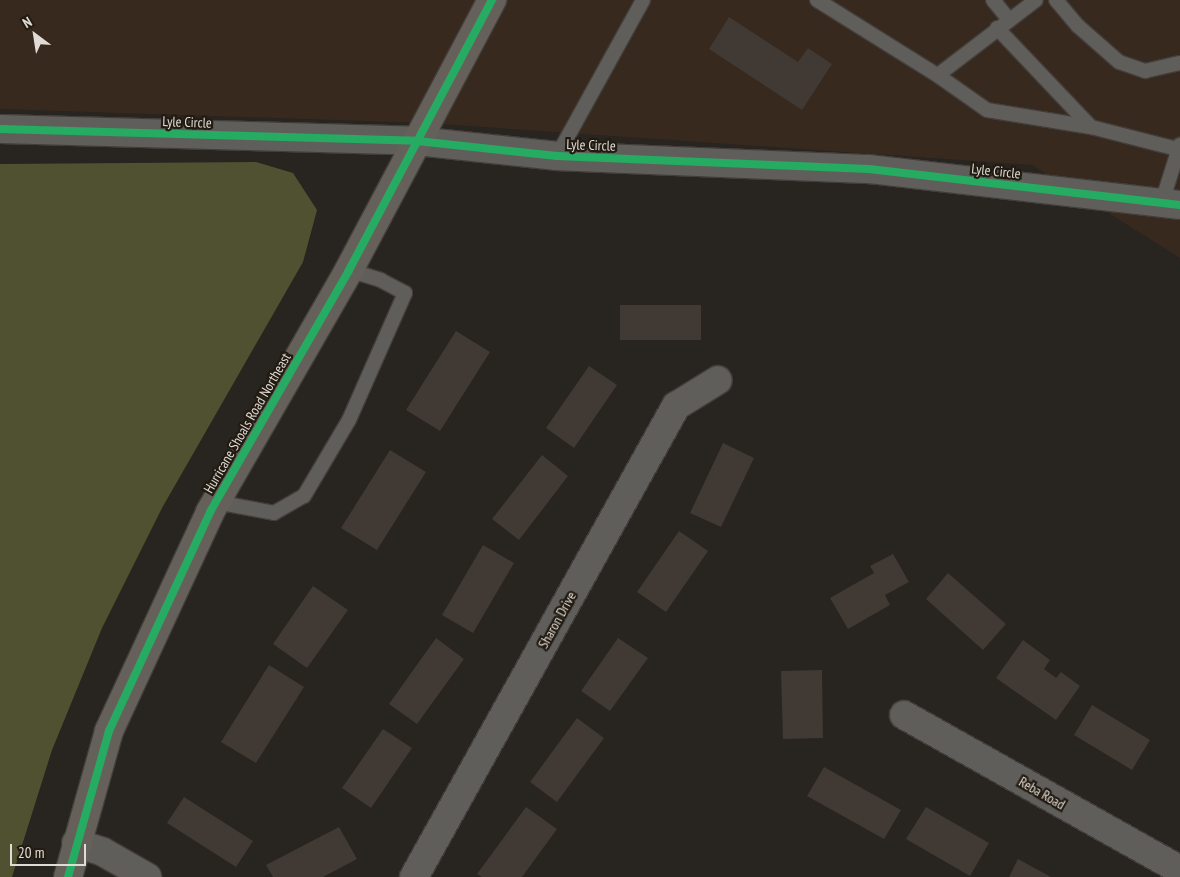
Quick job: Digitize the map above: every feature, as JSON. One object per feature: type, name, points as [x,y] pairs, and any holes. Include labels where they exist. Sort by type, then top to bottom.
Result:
[{"type":"street","name":"Hurricane Shoals Road Northeast","points":[[68,877],[76,842],[109,731],[216,502],[349,270],[492,0]]},
{"type":"street","name":"Lyle Circle","points":[[0,129],[417,141],[557,156],[869,169],[1171,203]]},
{"type":"street","name":"Sharon Drive","points":[[414,877],[676,406],[718,380]]},
{"type":"street","name":"Reba Road","points":[[904,714],[1168,870]]},
{"type":"street","points":[[76,842],[103,852],[147,877]]},
{"type":"lane","points":[[557,156],[643,0]]},
{"type":"lane","points":[[992,0],[1003,24],[1091,127]]},
{"type":"lane","points":[[938,75],[1036,0]]},
{"type":"lane","points":[[1056,0],[1078,26],[1120,62],[1145,71],[1180,63]]},
{"type":"lane","points":[[819,1],[938,75],[987,110],[1091,127],[1179,147],[1171,203]]},
{"type":"lane","points":[[216,502],[274,514],[304,496],[348,420],[405,293],[381,280],[349,270]]},
{"type":"shaded area","points":[[0,0],[1180,0],[1180,258],[1032,165],[426,123],[0,109]]},
{"type":"green space","points":[[256,162],[293,173],[317,210],[303,262],[162,508],[102,628],[52,750],[12,877],[0,877],[0,164]]},
{"type":"building","points":[[729,17],[798,62],[808,48],[832,64],[802,110],[709,49]]},
{"type":"building","points":[[620,305],[701,305],[701,340],[620,340]]},
{"type":"building","points":[[456,331],[490,352],[440,431],[406,410]]},
{"type":"building","points":[[589,366],[617,385],[574,448],[546,428]]},
{"type":"building","points":[[723,443],[754,458],[721,527],[690,513]]},
{"type":"building","points":[[390,450],[426,472],[377,550],[341,528]]},
{"type":"building","points":[[542,455],[568,476],[519,540],[492,519]]},
{"type":"building","points":[[679,531],[708,551],[666,612],[637,592]]},
{"type":"building","points":[[483,545],[514,563],[473,633],[442,615]]},
{"type":"building","points":[[893,554],[909,582],[885,595],[890,605],[848,629],[830,598],[874,573],[870,566]]},
{"type":"building","points":[[948,573],[1006,624],[983,650],[926,599]]},
{"type":"building","points":[[313,586],[348,610],[307,668],[273,644]]},
{"type":"building","points":[[436,638],[464,659],[417,724],[389,704]]},
{"type":"building","points":[[618,638],[648,658],[610,711],[581,691]]},
{"type":"building","points":[[1023,640],[1050,660],[1044,669],[1056,678],[1061,672],[1080,686],[1056,720],[996,678]]},
{"type":"building","points":[[269,665],[304,687],[256,763],[221,742]]},
{"type":"building","points":[[822,670],[823,738],[783,739],[781,671]]},
{"type":"building","points":[[1092,705],[1150,740],[1132,770],[1074,735]]},
{"type":"building","points":[[577,718],[604,738],[557,802],[530,782]]},
{"type":"building","points":[[383,729],[412,748],[371,808],[342,788]]},
{"type":"building","points":[[824,767],[901,810],[884,839],[807,796]]},
{"type":"building","points":[[184,797],[253,841],[236,867],[167,823]]},
{"type":"building","points":[[526,807],[557,829],[522,877],[482,877],[477,874]]},
{"type":"building","points":[[926,807],[989,843],[970,876],[906,839]]},
{"type":"building","points":[[339,827],[357,859],[323,877],[273,877],[266,865]]},
{"type":"building","points":[[1018,859],[1051,877],[1009,877]]},
{"type":"cycle path","points":[[68,877],[109,731],[210,512],[349,270],[492,0]]},
{"type":"cycle path","points":[[0,129],[417,141],[557,156],[869,169],[1180,205]]}]
